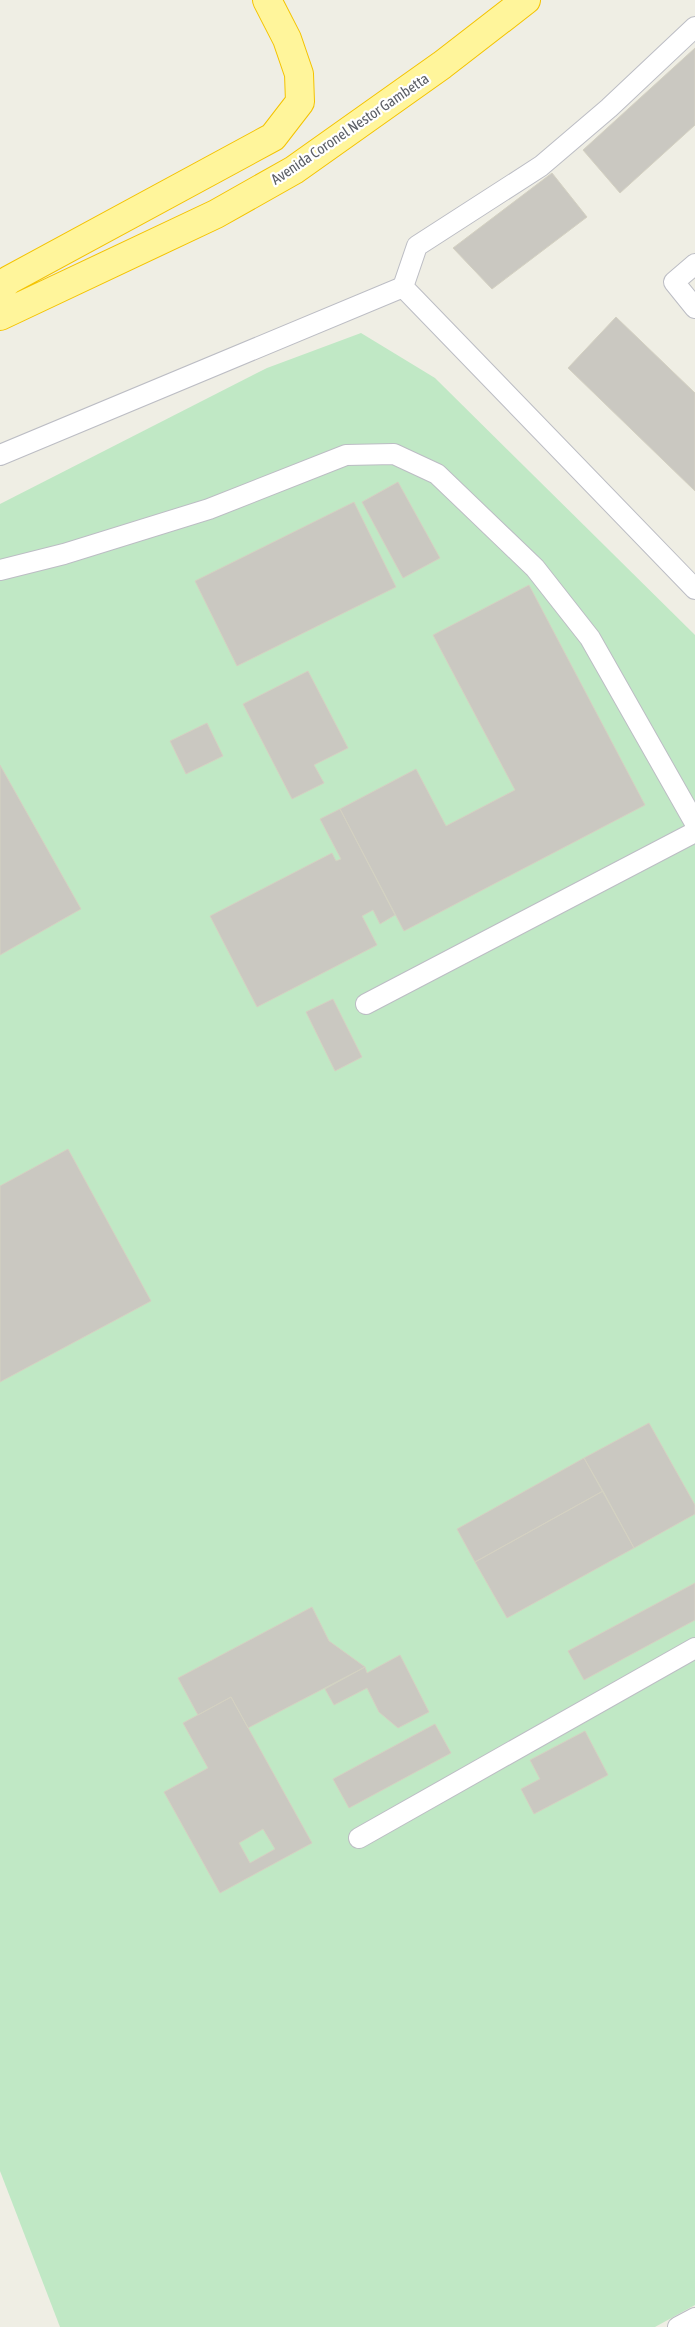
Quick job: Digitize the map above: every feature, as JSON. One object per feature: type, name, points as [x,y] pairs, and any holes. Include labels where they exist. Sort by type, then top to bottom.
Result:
[{"type":"highway","points":[[0,288],[9,280],[273,136],[300,102],[299,74],[287,39],[267,0]]},
{"type":"highway","name":"Avenida Coronel Nestor Gambetta","points":[[0,316],[216,214],[294,170],[442,66],[526,0]]},
{"type":"lane","points":[[0,455],[403,287],[417,246],[540,166],[609,108],[695,27]]},
{"type":"lane","points":[[695,264],[674,282],[695,308]]},
{"type":"lane","points":[[403,287],[695,589]]},
{"type":"lane","points":[[0,570],[64,554],[209,509],[346,455],[394,454],[437,474],[535,568],[590,638],[695,823]]},
{"type":"lane","points":[[366,1004],[695,832]]},
{"type":"lane","points":[[359,1838],[695,1648]]},
{"type":"lane","points":[[678,2327],[695,2318]]},
{"type":"green space","points":[[361,333],[435,378],[695,635],[695,2305],[655,2327],[60,2327],[0,2171],[0,504],[267,368]]},
{"type":"building","points":[[695,48],[695,125],[620,193],[583,150]]},
{"type":"building","points":[[552,173],[587,217],[492,289],[453,248]]},
{"type":"building","points":[[616,317],[695,393],[695,491],[568,368]]},
{"type":"building","points":[[398,482],[440,558],[403,578],[362,502]]},
{"type":"building","points":[[354,502],[396,587],[237,666],[195,581]]},
{"type":"building","points":[[529,585],[645,805],[404,931],[340,809],[416,769],[446,826],[515,790],[433,635]]},
{"type":"building","points":[[308,671],[348,748],[314,765],[324,783],[292,799],[243,704]]},
{"type":"building","points":[[207,723],[223,756],[186,774],[170,741]]},
{"type":"building","points":[[0,765],[81,909],[0,955]]},
{"type":"building","points":[[340,809],[395,915],[380,924],[373,910],[362,916],[377,945],[257,1007],[210,916],[332,853],[336,861],[341,859],[320,819]]},
{"type":"building","points":[[333,999],[362,1057],[335,1071],[306,1012]]},
{"type":"building","points":[[68,1149],[151,1301],[0,1382],[0,1186]]},
{"type":"building","points":[[649,1423],[695,1505],[695,1514],[634,1548],[584,1458]]},
{"type":"building","points":[[584,1458],[603,1491],[475,1562],[457,1529]]},
{"type":"building","points":[[603,1491],[634,1548],[507,1618],[475,1562]]},
{"type":"building","points":[[695,1583],[695,1620],[584,1680],[568,1651]]},
{"type":"building","points":[[312,1607],[329,1641],[365,1667],[248,1728],[231,1697],[198,1715],[178,1678]]},
{"type":"building","points":[[400,1655],[429,1712],[398,1728],[379,1712],[367,1688],[334,1705],[325,1689],[365,1667],[367,1673]]},
{"type":"building","points":[[231,1697],[312,1843],[220,1893],[164,1792],[208,1768],[183,1723]],"holes":[[[263,1829],[275,1849],[250,1863],[239,1843]]]},
{"type":"building","points":[[435,1724],[451,1753],[349,1808],[333,1779]]},
{"type":"building","points":[[585,1731],[608,1775],[534,1814],[521,1789],[540,1779],[530,1760]]}]
